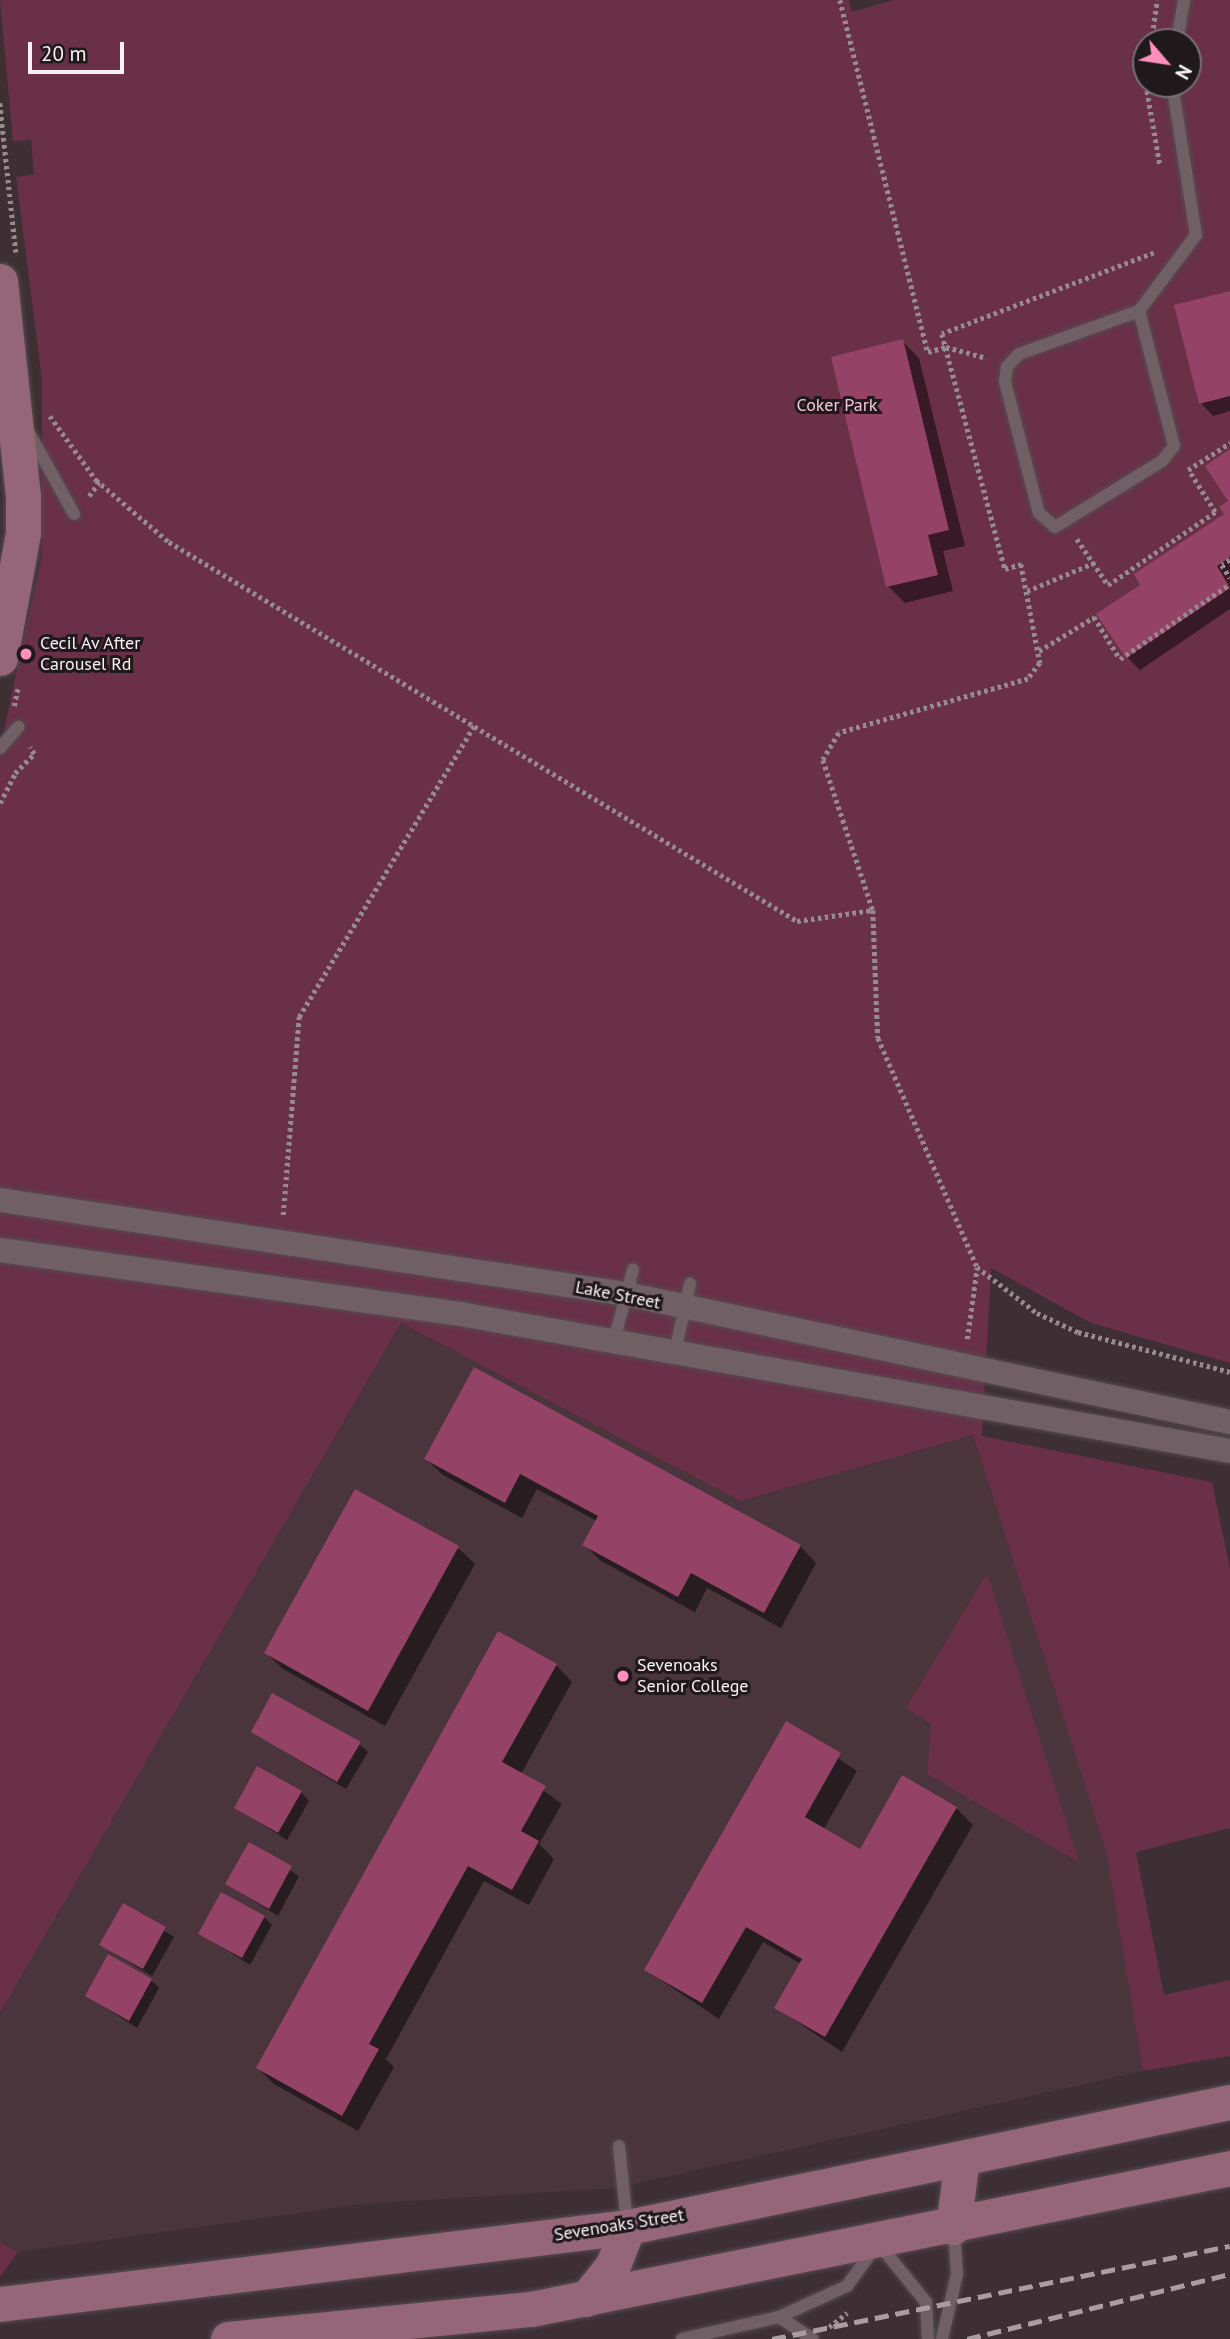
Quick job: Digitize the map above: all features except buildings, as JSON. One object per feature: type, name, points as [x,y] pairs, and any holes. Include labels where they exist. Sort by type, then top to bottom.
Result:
[{"type":"main road","points":[[0,658],[23,533],[13,403],[3,334],[9,273]]},
{"type":"main road","name":"Sevenoaks Street","points":[[0,2304],[628,2227],[1230,2102]]},
{"type":"main road","points":[[953,2227],[962,2159]]},
{"type":"main road","points":[[228,2339],[586,2298],[878,2243],[1230,2168]]},
{"type":"main road","points":[[586,2298],[613,2265],[628,2227]]},
{"type":"street","name":"Lake Street","points":[[0,1200],[626,1294],[687,1296],[1230,1422]]},
{"type":"street","points":[[0,1250],[290,1286],[614,1340],[1230,1451]]},
{"type":"lane","points":[[1179,28],[1184,0]]},
{"type":"lane","points":[[1139,311],[1171,453],[1067,523],[1055,527],[1039,513],[1005,382],[1007,367],[1019,354],[1139,311],[1196,235],[1174,98]]},
{"type":"lane","points":[[13,403],[74,514]]},
{"type":"lane","points":[[0,748],[18,727]]},
{"type":"lane","points":[[614,1340],[633,1270]]},
{"type":"lane","points":[[675,1352],[687,1296]]},
{"type":"lane","points":[[619,2146],[628,2227]]},
{"type":"lane","points":[[942,2339],[957,2274],[953,2227]]},
{"type":"lane","points":[[682,2339],[779,2317],[847,2286],[878,2243],[926,2302],[928,2339]]},
{"type":"lane","points":[[779,2317],[814,2339]]},
{"type":"path","points":[[840,0],[928,352],[946,347],[1007,367]]},
{"type":"path","points":[[1153,28],[1157,0]]},
{"type":"path","points":[[1148,98],[1162,174]]},
{"type":"path","points":[[0,103],[9,273]]},
{"type":"path","points":[[1163,246],[942,334],[1005,569],[1021,564],[1039,651],[1028,679],[839,733],[828,744],[825,778],[873,910],[878,1038],[977,1267],[1025,1306],[1078,1332],[1230,1372]]},
{"type":"path","points":[[48,411],[96,480],[169,542],[797,921],[873,910]]},
{"type":"path","points":[[1189,471],[1230,443]]},
{"type":"path","points":[[1067,523],[1108,585],[1215,512],[1189,471],[1171,453]]},
{"type":"path","points":[[1039,651],[1094,617],[1120,659],[1230,581],[1222,565],[1230,560]]},
{"type":"path","points":[[1027,592],[1094,563]]},
{"type":"path","points":[[283,1216],[299,1017],[474,726]]},
{"type":"path","points":[[0,803],[15,773],[34,754]]},
{"type":"path","points":[[825,2330],[854,2304]]},
{"type":"shaded area","name":"Sevenoaks Senior College","points":[[401,1323],[740,1501],[973,1435],[1106,1851],[1143,2071],[615,2188],[363,2204],[18,2252],[0,2242],[0,2013]]},
{"type":"green space","name":"Coker Park","points":[[0,0],[849,0],[852,12],[893,0],[1230,0],[1230,1363],[1091,1323],[991,1268],[982,1436],[1212,1482],[1230,1569],[1230,1828],[1136,1852],[1164,1995],[1230,1980],[1230,2056],[1143,2071],[1106,1851],[973,1435],[740,1501],[401,1323],[0,2013],[0,748],[42,555],[42,380],[16,177],[34,174],[31,140],[13,141]]},
{"type":"green space","points":[[987,1573],[1079,1862],[927,1774],[931,1724],[906,1708]]},
{"type":"green space","points":[[0,2242],[18,2252],[0,2277]]},
{"type":"railway","points":[[772,2339],[1230,2246]]},
{"type":"railway","points":[[967,2339],[1230,2274]]},
{"type":"place","name":"Cecil Av After Carousel Rd","points":[[26,654]]},
{"type":"place","name":"Sevenoaks Senior College","points":[[623,1676]]}]
